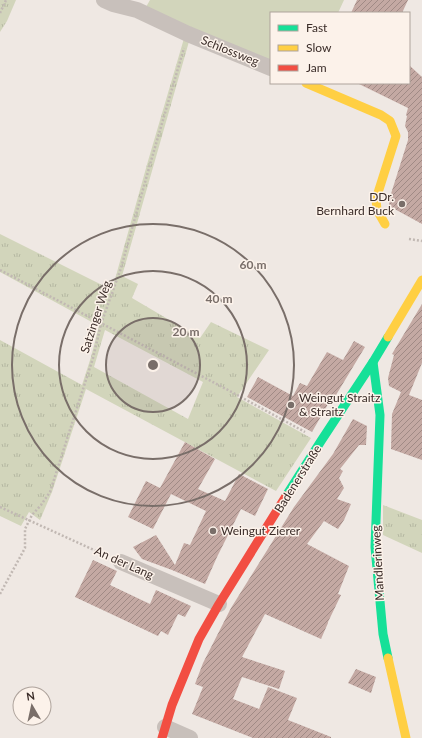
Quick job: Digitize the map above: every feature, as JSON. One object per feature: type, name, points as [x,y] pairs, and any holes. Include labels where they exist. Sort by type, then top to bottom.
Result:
[{"type":"street","name":"Schlossweg","points":[[104,0],[136,10],[188,34],[270,68]]},
{"type":"street","points":[[308,84],[381,115],[390,121],[396,136],[376,199],[377,210],[385,224]]},
{"type":"street","name":"Badenerstraße","points":[[163,732],[172,705],[199,639],[219,604],[321,441],[373,362],[422,280]]},
{"type":"street","name":"Mandlerinweg","points":[[373,362],[380,415],[375,547],[383,634],[406,738]]},
{"type":"street","name":"An der Lang","points":[[121,562],[219,604]]},
{"type":"street","points":[[163,732],[190,738]]},
{"type":"path","points":[[0,13],[6,0]]},
{"type":"path","name":"Satzinger Weg","points":[[0,594],[25,548],[24,529],[50,492],[93,358],[101,324],[121,268],[188,34]]},
{"type":"path","points":[[409,239],[422,241]]},
{"type":"path","points":[[0,270],[228,390],[321,441]]},
{"type":"path","name":"An der Lang","points":[[0,507],[121,562]]},
{"type":"green space","points":[[0,0],[16,0],[7,21],[0,32]]},
{"type":"green space","points":[[150,0],[344,0],[338,12],[270,12],[270,62],[146,7]]},
{"type":"green space","points":[[185,35],[190,38],[122,276],[138,284],[132,298],[200,338],[211,322],[269,350],[237,397],[311,438],[276,491],[86,389],[52,492],[40,520],[29,512],[21,526],[0,516],[0,340],[82,385],[99,326],[0,272],[0,234],[112,290]],"holes":[[[105,330],[203,382],[188,419],[94,367]]]},
{"type":"green space","points":[[383,505],[422,520],[422,553],[383,535]]},
{"type":"building","points":[[357,0],[408,0],[402,12],[351,12]]},
{"type":"building","points":[[410,66],[422,77],[422,224],[389,206],[389,200],[408,140],[408,132],[405,126],[408,108],[359,84],[410,84]]},
{"type":"building","points":[[422,304],[422,363],[409,395],[422,400],[422,460],[391,449],[392,414],[401,392],[389,386],[388,378],[394,355],[392,354]]},
{"type":"building","points":[[354,341],[365,347],[333,400],[331,399],[312,432],[247,397],[258,377],[293,396],[300,383],[307,386],[327,352],[343,360]]},
{"type":"building","points":[[353,419],[367,426],[366,445],[359,445],[340,469],[343,471],[339,478],[344,488],[337,499],[351,504],[338,529],[324,521],[307,544],[349,566],[338,594],[341,595],[321,639],[265,614],[242,657],[285,671],[279,689],[242,677],[233,699],[259,709],[268,687],[297,698],[288,720],[331,738],[253,738],[192,714],[203,687],[195,684],[203,663],[231,608],[294,507],[333,454]]},
{"type":"building","points":[[185,442],[215,459],[198,489],[225,501],[239,474],[268,489],[255,516],[241,509],[205,584],[142,559],[133,547],[156,535],[175,565],[184,543],[190,545],[206,511],[171,494],[153,529],[128,517],[146,481],[160,488]]},
{"type":"building","points":[[93,560],[117,571],[110,585],[150,604],[156,590],[191,606],[185,617],[178,614],[168,635],[161,631],[158,636],[75,597]]},
{"type":"building","points":[[356,669],[376,677],[371,693],[348,683]]},
{"type":"traffic: fast","points":[[286,496],[388,337]]},
{"type":"traffic: fast","points":[[373,362],[380,415],[375,547],[383,634],[388,658]]},
{"type":"traffic: slow","points":[[308,84],[381,115],[390,121],[396,136],[376,199],[377,210],[385,224]]},
{"type":"traffic: slow","points":[[388,337],[422,280]]},
{"type":"traffic: slow","points":[[388,658],[406,738]]},
{"type":"traffic: jam","points":[[162,738],[172,705],[199,639],[286,496]]},
{"type":"place","name":"DDr. Bernhard Buck","points":[[402,204]]},
{"type":"place","name":"Weingut Straitz & Straitz","points":[[291,405]]},
{"type":"place","name":"Weingut Zierer","points":[[213,531]]}]
